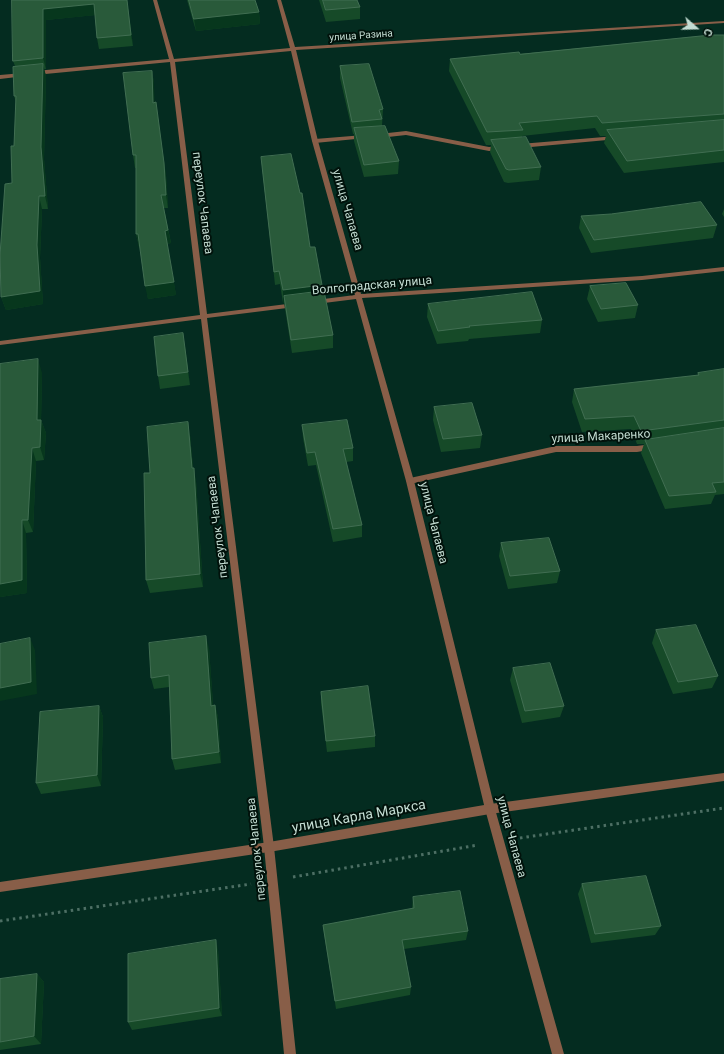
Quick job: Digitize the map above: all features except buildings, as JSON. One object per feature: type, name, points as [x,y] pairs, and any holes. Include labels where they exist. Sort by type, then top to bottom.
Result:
[{"type":"street","name":"переулок Чапаева","points":[[155,0],[172,61],[205,316],[269,846],[290,1054]]},
{"type":"street","name":"улица Чапаева","points":[[279,0],[293,49],[315,141],[410,482],[490,809],[558,1054]]},
{"type":"street","name":"улица Разина","points":[[0,77],[293,49],[724,22]]},
{"type":"street","points":[[376,136],[406,133],[490,149],[505,147]]},
{"type":"street","points":[[315,141],[368,137]]},
{"type":"street","points":[[513,147],[622,138]]},
{"type":"street","name":"Волгоградская улица","points":[[0,343],[359,296],[642,278],[724,269]]},
{"type":"street","name":"улица Макаренко","points":[[410,482],[556,449],[637,449],[658,446]]},
{"type":"street","name":"улица Карла Маркса","points":[[0,887],[269,846],[490,809],[724,777]]},
{"type":"path","points":[[0,921],[273,881],[499,842],[724,808]]}]
